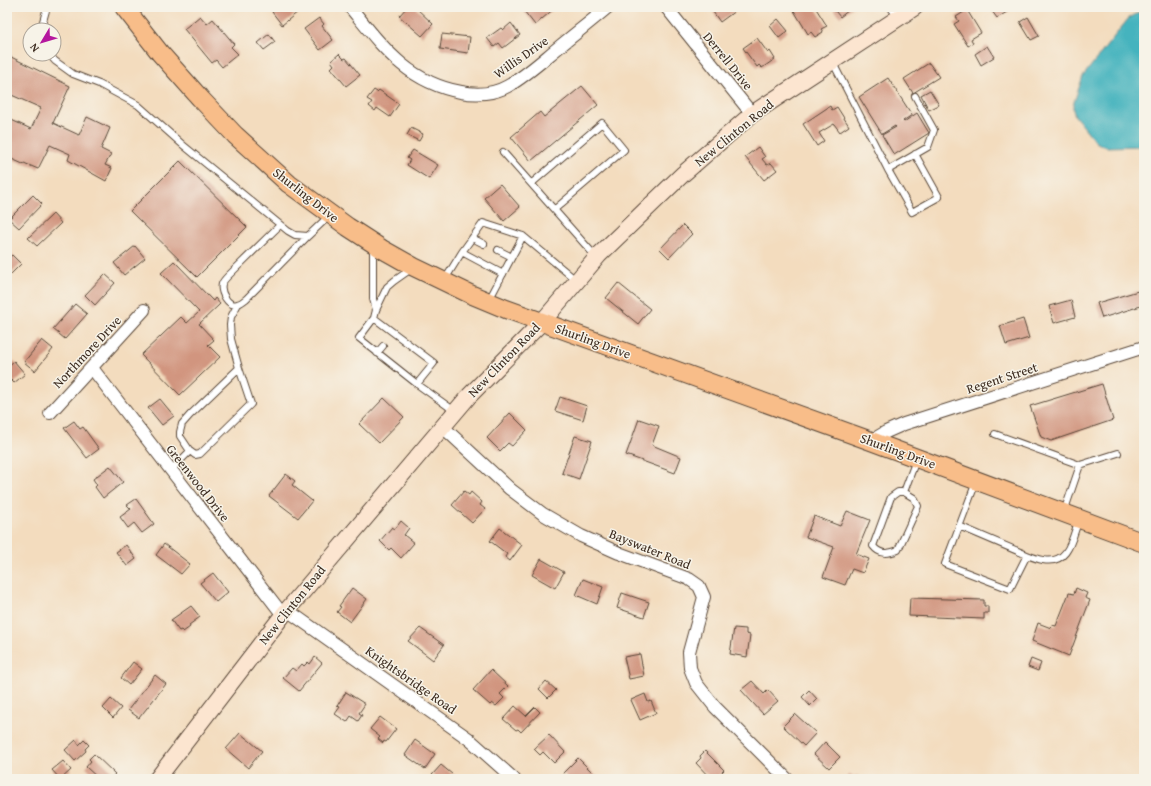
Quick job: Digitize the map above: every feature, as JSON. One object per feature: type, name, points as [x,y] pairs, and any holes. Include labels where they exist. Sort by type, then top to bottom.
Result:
[{"type":"main road","name":"Shurling Drive","points":[[124,7],[160,53],[234,135],[289,184],[373,243],[414,267],[488,301],[542,322],[916,458],[1144,544]]},
{"type":"street","name":"Willis Drive","points":[[350,7],[390,54],[407,69],[426,81],[441,87],[467,93],[478,93],[493,92],[508,86],[528,73],[608,7]]},
{"type":"street","name":"Derrell Drive","points":[[666,7],[752,114]]},
{"type":"street","name":"New Clinton Road","points":[[157,779],[285,613],[483,381],[542,322],[597,258],[683,174],[752,114],[832,61],[904,10]]},
{"type":"street","name":"Northmore Drive","points":[[50,412],[144,310]]},
{"type":"street","name":"Regent Street","points":[[871,442],[886,432],[904,424],[1144,347]]},
{"type":"street","name":"Greenwood Drive","points":[[92,368],[285,613]]},
{"type":"street","name":"Bayswater Road","points":[[443,427],[510,489],[543,514],[581,536],[619,553],[689,579],[699,586],[704,597],[689,652],[690,668],[696,683],[715,707],[787,779]]},
{"type":"street","name":"Knightsbridge Road","points":[[285,613],[468,739],[514,779]]},
{"type":"lane","points":[[43,22],[47,7]]},
{"type":"lane","points":[[832,61],[888,170],[912,212],[939,197],[915,154]]},
{"type":"lane","points":[[56,62],[73,74],[99,84],[138,105],[183,145],[280,225],[295,235],[308,236]]},
{"type":"lane","points":[[888,170],[928,147],[934,130],[915,96]]},
{"type":"lane","points":[[532,183],[602,123],[624,150],[555,209]]},
{"type":"lane","points":[[503,152],[597,258]]},
{"type":"lane","points":[[239,368],[182,424],[180,436],[190,452],[195,455],[200,454],[251,404],[231,339],[231,317],[238,304],[246,299],[331,214]]},
{"type":"lane","points":[[444,281],[462,252],[483,223],[523,236],[577,281]]},
{"type":"lane","points":[[238,304],[229,302],[224,295],[222,289],[223,283],[228,276],[280,225]]},
{"type":"lane","points":[[488,301],[523,236]]},
{"type":"lane","points":[[472,238],[484,244]]},
{"type":"lane","points":[[373,243],[373,298],[376,310]]},
{"type":"lane","points":[[498,250],[512,257]]},
{"type":"lane","points":[[462,252],[503,274]]},
{"type":"lane","points":[[414,267],[387,287],[376,310],[374,318],[359,338],[417,384],[456,412]]},
{"type":"lane","points":[[374,318],[392,335],[419,355],[434,363],[417,384]]},
{"type":"lane","points":[[378,353],[383,346]]},
{"type":"lane","points":[[390,362],[395,356]]},
{"type":"lane","points":[[403,373],[408,368]]},
{"type":"lane","points":[[995,434],[1080,465],[1118,453]]},
{"type":"lane","points":[[171,470],[190,452]]},
{"type":"lane","points":[[904,492],[916,458]]},
{"type":"lane","points":[[959,526],[1027,555],[1044,560],[1057,560],[1065,554],[1070,547],[1071,516],[1080,465]]},
{"type":"lane","points":[[976,481],[945,564],[1010,589],[1027,555]]},
{"type":"lane","points":[[898,492],[904,492],[914,498],[918,506],[898,550],[891,553],[877,551],[873,546],[891,497],[898,492]]},
{"type":"water","points":[[1144,9],[1144,146],[1107,147],[1096,142],[1075,116],[1073,105],[1083,76],[1128,19]]},
{"type":"building","points":[[279,7],[304,7],[282,25],[272,12]]},
{"type":"building","points":[[407,7],[415,7],[433,24],[422,36],[399,16]]},
{"type":"building","points":[[528,7],[556,7],[535,25],[524,11]]},
{"type":"building","points":[[712,7],[732,7],[735,11],[720,22],[711,9]]},
{"type":"building","points":[[795,7],[815,7],[827,26],[821,29],[823,32],[815,37],[811,32],[808,34],[793,9]]},
{"type":"building","points":[[832,7],[853,7],[840,17]]},
{"type":"building","points":[[989,7],[1015,7],[997,18]]},
{"type":"building","points":[[967,10],[981,33],[971,39],[973,43],[968,46],[954,24],[959,21],[956,17]]},
{"type":"building","points":[[200,16],[207,24],[213,19],[234,44],[231,47],[238,54],[222,67],[216,60],[212,63],[184,29]]},
{"type":"building","points":[[1028,17],[1039,36],[1031,40],[1020,22]]},
{"type":"building","points":[[319,18],[324,24],[322,26],[333,40],[320,50],[304,29]]},
{"type":"building","points":[[778,19],[788,31],[779,38],[770,26]]},
{"type":"building","points":[[511,23],[520,35],[503,48],[499,43],[494,47],[487,38],[501,28],[503,30]]},
{"type":"building","points":[[269,34],[275,42],[264,50],[258,43]]},
{"type":"building","points":[[442,34],[470,37],[468,53],[440,49]]},
{"type":"building","points":[[757,38],[768,53],[770,51],[775,59],[762,68],[759,65],[757,67],[743,48]]},
{"type":"building","points":[[987,46],[994,57],[981,65],[975,54]]},
{"type":"building","points":[[339,54],[344,59],[346,58],[360,75],[346,86],[331,68],[334,65],[331,61]]},
{"type":"building","points":[[7,55],[70,86],[53,123],[79,135],[87,117],[110,128],[101,149],[111,154],[105,165],[112,168],[106,181],[68,160],[70,154],[50,145],[38,169],[7,157],[7,118],[31,129],[41,108],[7,93]]},
{"type":"building","points":[[929,63],[939,77],[913,93],[904,79]]},
{"type":"building","points":[[888,78],[912,115],[903,121],[904,122],[917,113],[929,133],[894,155],[882,135],[896,127],[895,126],[882,134],[859,97]]},
{"type":"building","points":[[582,86],[598,105],[531,161],[511,137],[540,112],[544,117]]},
{"type":"building","points":[[374,90],[377,92],[379,90],[399,104],[390,117],[377,108],[375,111],[369,106],[372,102],[367,99]]},
{"type":"building","points":[[930,90],[939,105],[929,110],[921,95]]},
{"type":"building","points":[[830,106],[832,110],[837,107],[849,126],[840,132],[834,124],[819,133],[824,141],[817,146],[803,124]]},
{"type":"building","points":[[411,128],[423,134],[419,141],[407,135]]},
{"type":"building","points":[[758,147],[765,157],[762,159],[767,165],[771,163],[777,170],[764,180],[745,157]]},
{"type":"building","points":[[413,150],[438,165],[429,179],[407,165],[410,160],[407,158]]},
{"type":"building","points":[[180,161],[247,227],[197,277],[130,211]]},
{"type":"building","points":[[500,184],[520,207],[504,221],[484,198]]},
{"type":"building","points":[[33,195],[42,204],[19,228],[9,219]]},
{"type":"building","points":[[53,214],[61,223],[37,246],[28,238]]},
{"type":"building","points":[[683,225],[692,234],[669,258],[660,249]]},
{"type":"building","points":[[135,246],[145,258],[124,275],[114,263]]},
{"type":"building","points":[[12,255],[21,264],[7,278],[7,259]]},
{"type":"building","points":[[174,261],[213,301],[215,298],[220,304],[199,324],[214,340],[208,345],[220,357],[180,395],[141,355],[181,317],[187,323],[199,312],[161,273]]},
{"type":"building","points":[[105,274],[115,283],[95,305],[85,295]]},
{"type":"building","points":[[618,283],[650,309],[638,324],[606,298]]},
{"type":"building","points":[[1138,291],[1140,298],[1144,296],[1144,305],[1102,318],[1097,303]]},
{"type":"building","points":[[1071,300],[1075,317],[1054,323],[1049,306]]},
{"type":"building","points":[[75,304],[87,314],[65,339],[53,329]]},
{"type":"building","points":[[1023,319],[1029,338],[1006,345],[1000,326]]},
{"type":"building","points":[[42,340],[53,349],[35,371],[24,362]]},
{"type":"building","points":[[14,361],[25,374],[14,383],[11,380],[7,384],[7,367]]},
{"type":"building","points":[[1102,384],[1113,420],[1051,441],[1041,437],[1030,406]]},
{"type":"building","points":[[560,397],[587,406],[583,420],[555,411]]},
{"type":"building","points":[[384,398],[404,417],[379,443],[359,424]]},
{"type":"building","points":[[160,399],[174,416],[162,425],[148,408]]},
{"type":"building","points":[[510,413],[527,430],[512,446],[508,443],[500,451],[487,438]]},
{"type":"building","points":[[639,419],[659,426],[652,445],[681,457],[675,473],[626,455]]},
{"type":"building","points":[[74,421],[80,429],[83,427],[99,449],[87,458],[64,428]]},
{"type":"building","points":[[575,436],[592,441],[579,479],[562,473]]},
{"type":"building","points":[[110,466],[123,482],[103,498],[95,487],[97,485],[93,479]]},
{"type":"building","points":[[286,474],[295,481],[292,485],[312,501],[298,518],[269,496]]},
{"type":"building","points":[[464,491],[469,495],[471,492],[482,502],[480,505],[485,509],[472,523],[452,505]]},
{"type":"building","points":[[136,499],[154,524],[142,533],[134,523],[128,528],[120,517],[131,509],[127,505]]},
{"type":"building","points":[[847,511],[870,520],[856,554],[869,559],[863,573],[852,569],[845,585],[823,577],[834,547],[806,537],[814,516],[840,526]]},
{"type":"building","points":[[401,521],[409,528],[404,535],[414,543],[401,558],[391,548],[389,550],[380,541],[392,527],[395,529]]},
{"type":"building","points":[[500,528],[522,545],[510,561],[505,557],[507,554],[490,541]]},
{"type":"building","points":[[164,544],[190,564],[181,574],[156,555]]},
{"type":"building","points":[[126,545],[136,559],[127,566],[116,552]]},
{"type":"building","points":[[541,559],[564,572],[555,588],[532,575]]},
{"type":"building","points":[[213,573],[228,592],[216,602],[200,583]]},
{"type":"building","points":[[583,579],[603,587],[597,604],[576,595]]},
{"type":"building","points":[[352,588],[367,599],[350,622],[337,612],[341,607],[339,606]]},
{"type":"building","points":[[1076,588],[1087,593],[1085,598],[1090,600],[1069,656],[1032,641],[1038,623],[1051,628],[1052,625],[1056,626],[1069,593],[1074,594]]},
{"type":"building","points":[[622,593],[649,602],[644,617],[617,608]]},
{"type":"building","points":[[910,598],[984,600],[984,606],[988,606],[988,613],[984,613],[984,619],[909,616]]},
{"type":"building","points":[[191,606],[200,617],[189,625],[190,627],[183,632],[181,630],[179,631],[171,620]]},
{"type":"building","points":[[420,628],[444,645],[433,660],[408,641]]},
{"type":"building","points":[[734,628],[746,629],[746,634],[750,635],[747,657],[730,654]]},
{"type":"building","points":[[640,654],[644,676],[629,679],[624,657]]},
{"type":"building","points":[[315,657],[322,663],[299,691],[283,678],[292,668],[296,671],[302,664],[304,666],[308,662],[310,664]]},
{"type":"building","points":[[1031,659],[1041,663],[1038,671],[1028,667]]},
{"type":"building","points":[[133,662],[142,669],[129,685],[121,678]]},
{"type":"building","points":[[491,670],[508,686],[500,694],[504,698],[496,706],[492,703],[490,705],[473,690]]},
{"type":"building","points":[[155,675],[166,684],[139,718],[128,710]]},
{"type":"building","points":[[546,681],[556,690],[548,698],[539,689]]},
{"type":"building","points":[[752,681],[764,694],[768,690],[778,701],[763,714],[741,690]]},
{"type":"building","points":[[809,690],[817,699],[810,706],[802,697]]},
{"type":"building","points":[[346,692],[365,704],[359,713],[362,715],[358,721],[351,716],[347,722],[335,714],[340,707],[337,706]]},
{"type":"building","points":[[645,694],[648,702],[651,701],[656,713],[640,720],[631,700]]},
{"type":"building","points":[[111,699],[121,708],[113,718],[103,708]]},
{"type":"building","points":[[515,706],[526,716],[535,707],[540,712],[521,732],[518,729],[516,730],[503,719]]},
{"type":"building","points":[[795,714],[816,733],[804,746],[783,726]]},
{"type":"building","points":[[380,717],[396,729],[386,742],[384,741],[383,743],[378,739],[380,737],[370,729]]},
{"type":"building","points":[[240,733],[262,751],[248,768],[226,749]]},
{"type":"building","points":[[549,735],[565,752],[554,763],[543,752],[540,755],[534,749]]},
{"type":"building","points":[[76,740],[79,745],[84,740],[89,745],[85,749],[86,751],[75,761],[65,750]]},
{"type":"building","points":[[415,740],[435,754],[425,769],[405,755]]},
{"type":"building","points":[[825,742],[840,757],[829,768],[814,754]]},
{"type":"building","points":[[705,751],[724,770],[715,779],[711,779],[696,763]]},
{"type":"building","points":[[94,754],[115,774],[110,779],[99,779],[86,767],[91,761],[89,759]]},
{"type":"building","points":[[578,758],[598,778],[568,779],[563,773]]},
{"type":"building","points":[[63,761],[71,770],[60,779],[52,770]]},
{"type":"building","points":[[441,765],[458,779],[436,779],[432,775]]},
{"type":"building","points":[[850,774],[854,778],[856,775],[861,779],[846,779]]}]
